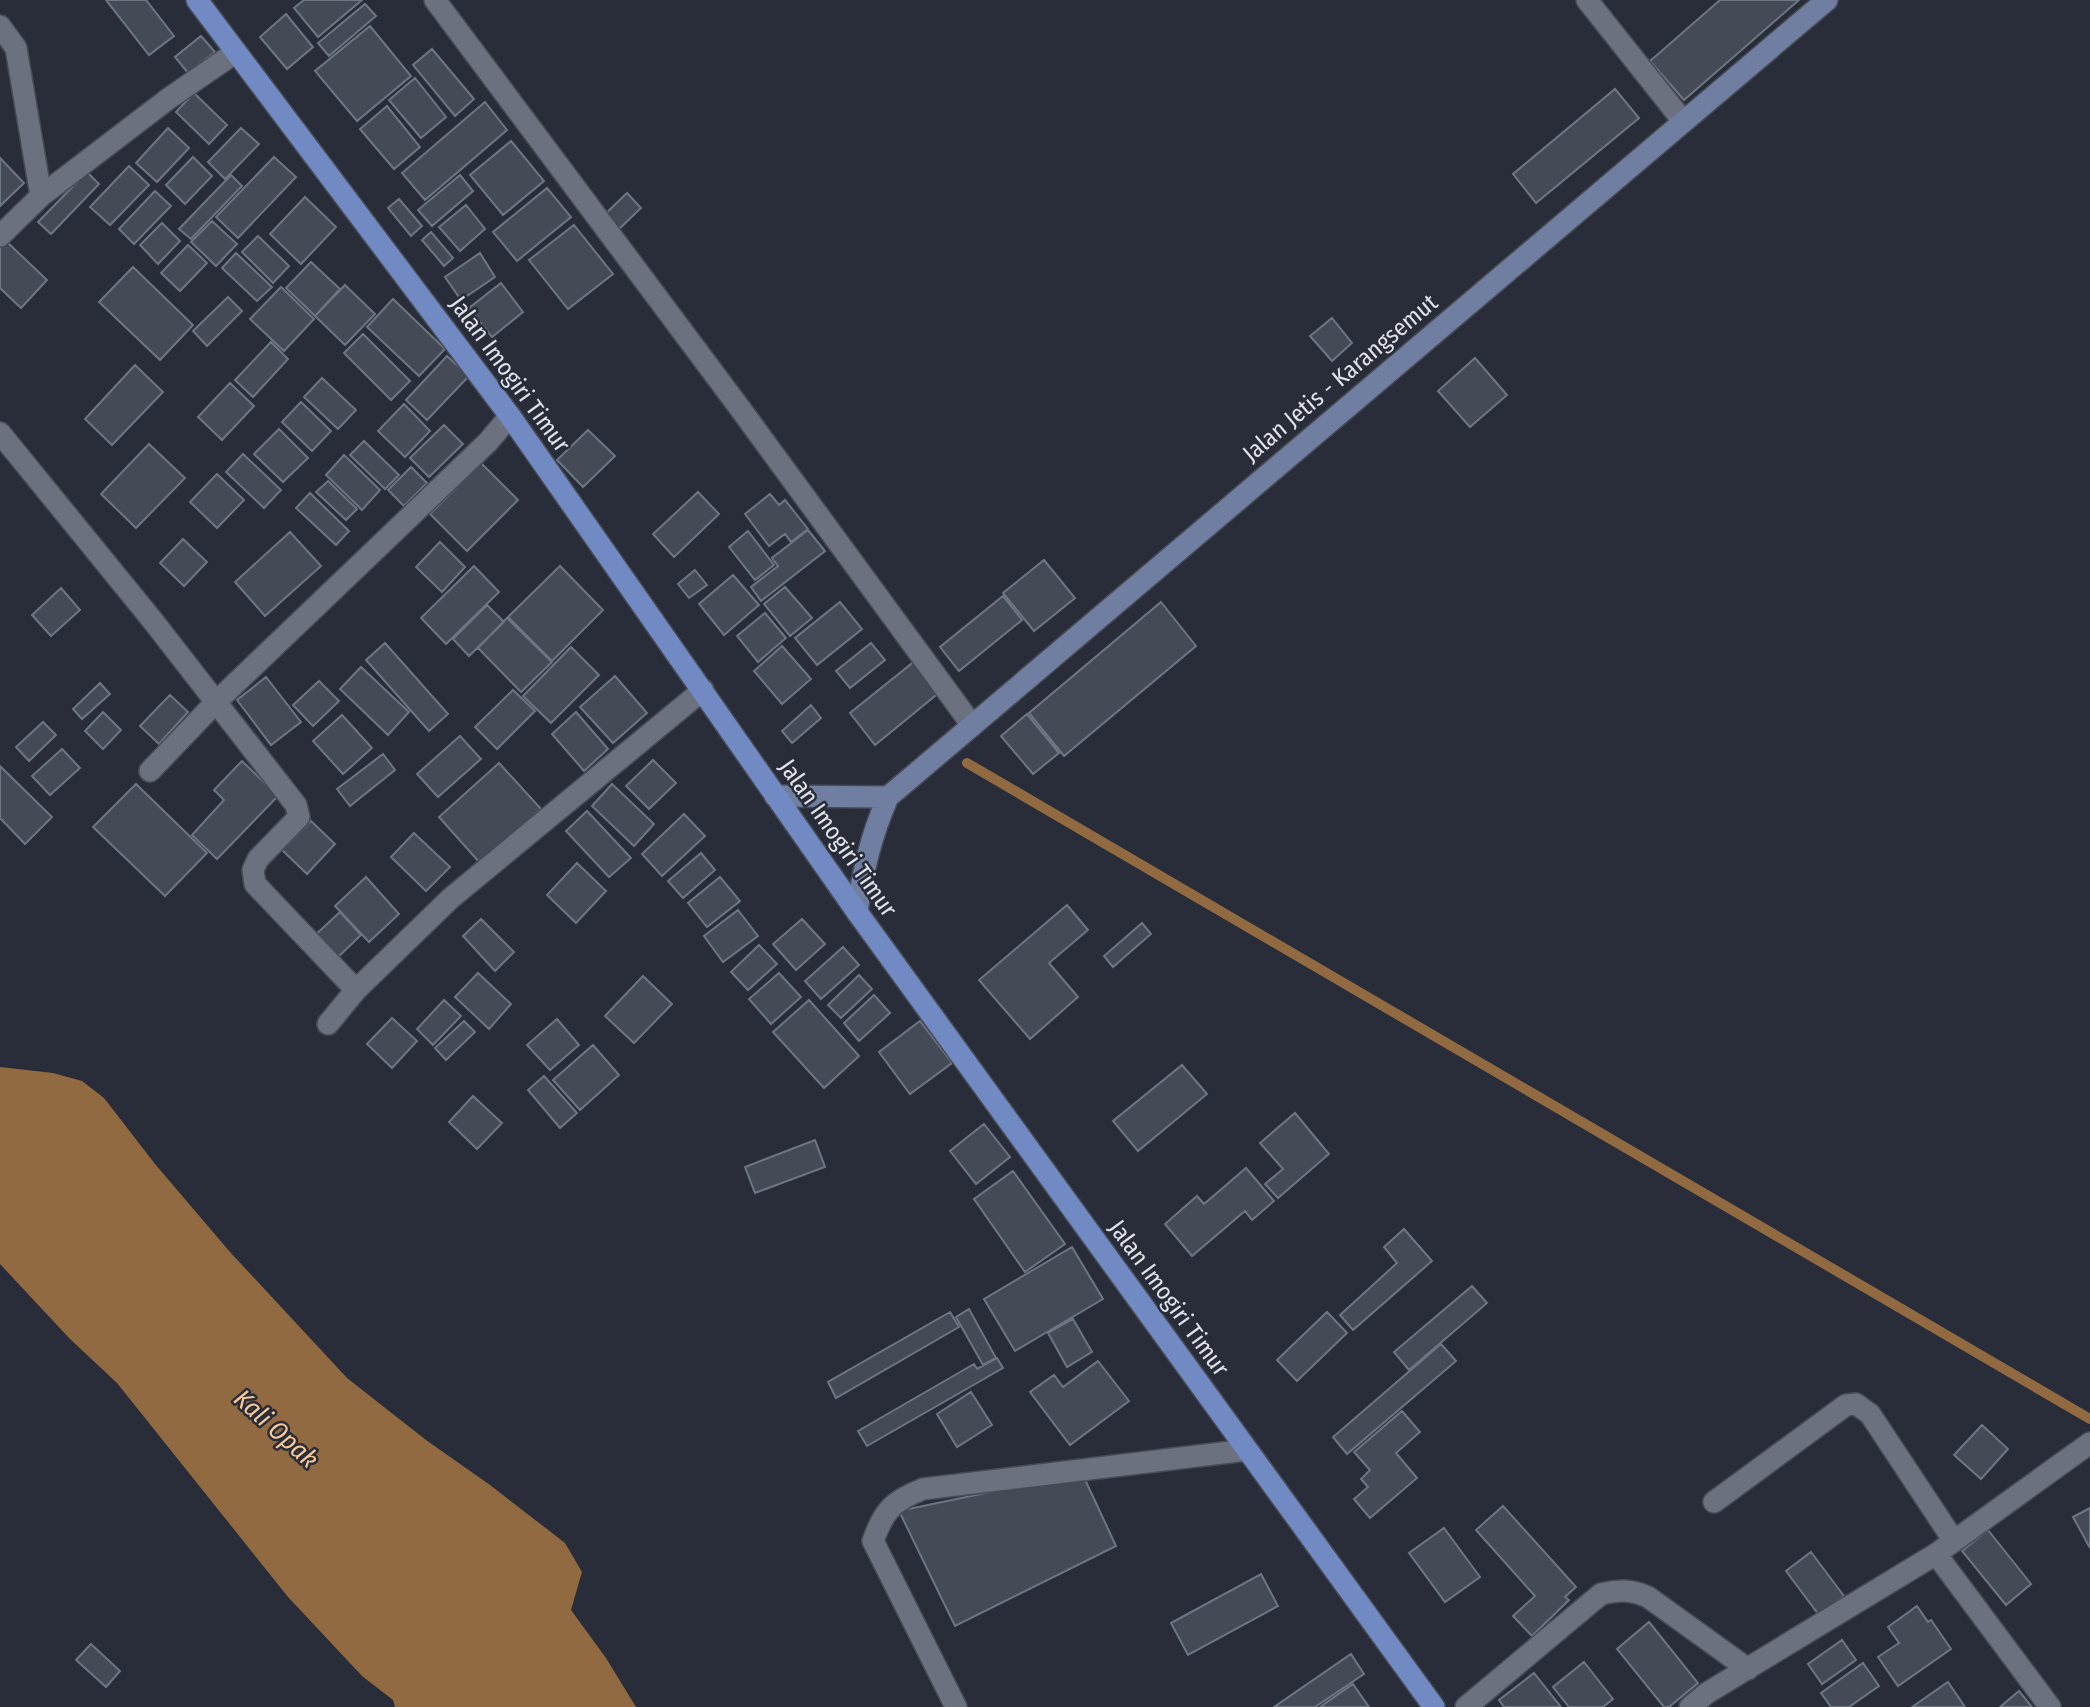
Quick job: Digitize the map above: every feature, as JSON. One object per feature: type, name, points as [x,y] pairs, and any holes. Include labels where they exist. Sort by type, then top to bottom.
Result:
[{"type":"main road","name":"Jalan Imogiri Timur","points":[[197,0],[510,416],[857,912],[1434,1707]]},
{"type":"main road","name":"Jalan Jetis - Karangsemut","points":[[888,797],[1827,0]]},
{"type":"main road","points":[[775,796],[888,797],[872,834],[857,912]]},
{"type":"street","points":[[435,0],[972,725]]},
{"type":"street","points":[[1587,0],[1683,121]]},
{"type":"street","points":[[0,26],[16,48],[41,196]]},
{"type":"street","points":[[0,236],[41,196],[168,99],[236,52]]},
{"type":"street","points":[[150,771],[216,702],[488,442],[510,416]]},
{"type":"street","points":[[0,433],[153,621],[296,805],[299,817],[258,859],[253,870],[255,884],[356,989]]},
{"type":"street","points":[[328,1024],[356,989],[451,898],[703,691]]},
{"type":"street","points":[[1714,1502],[1846,1405],[1856,1404],[1870,1414],[1954,1541]]},
{"type":"street","points":[[1690,1707],[1936,1554],[2090,1443]]},
{"type":"street","points":[[956,1707],[873,1541],[881,1519],[901,1498],[923,1489],[1247,1450]]},
{"type":"street","points":[[1936,1554],[2050,1707]]},
{"type":"street","points":[[1466,1707],[1601,1594],[1619,1590],[1632,1590],[1648,1597],[1748,1669]]},
{"type":"water","name":"Kali Opak","points":[[0,1067],[53,1073],[82,1081],[104,1098],[155,1164],[230,1252],[347,1378],[565,1543],[582,1572],[571,1610],[606,1658],[636,1707],[395,1707],[393,1700],[362,1676],[288,1597],[117,1383],[70,1339],[0,1264]]},
{"type":"building","points":[[106,0],[146,0],[174,36],[149,55]]},
{"type":"building","points":[[304,0],[362,0],[318,37],[294,8]]},
{"type":"building","points":[[1720,0],[1799,0],[1684,100],[1650,61]]},
{"type":"building","points":[[365,4],[376,16],[329,56],[318,43]]},
{"type":"building","points":[[286,14],[313,47],[287,69],[260,37]]},
{"type":"building","points":[[370,26],[411,76],[357,121],[315,71]]},
{"type":"building","points":[[201,36],[215,52],[188,73],[175,57]]},
{"type":"building","points":[[432,49],[474,99],[455,116],[413,65]]},
{"type":"building","points":[[415,78],[446,117],[421,138],[389,100]]},
{"type":"building","points":[[1615,89],[1639,118],[1536,203],[1513,174]]},
{"type":"building","points":[[194,93],[227,125],[209,144],[176,112]]},
{"type":"building","points":[[485,102],[507,130],[425,200],[402,173]]},
{"type":"building","points":[[387,106],[420,147],[394,169],[360,129]]},
{"type":"building","points":[[168,128],[189,148],[157,182],[136,163]]},
{"type":"building","points":[[241,128],[259,144],[225,179],[208,162]]},
{"type":"building","points":[[511,141],[544,181],[503,215],[470,175]]},
{"type":"building","points":[[193,157],[212,176],[185,204],[166,185]]},
{"type":"building","points":[[274,157],[296,177],[238,238],[216,217]]},
{"type":"building","points":[[0,158],[24,183],[0,206]]},
{"type":"building","points":[[129,166],[149,185],[110,225],[90,207]]},
{"type":"building","points":[[87,172],[99,184],[51,234],[38,222]]},
{"type":"building","points":[[231,175],[242,186],[191,239],[179,229]]},
{"type":"building","points":[[460,175],[473,191],[432,226],[418,210]]},
{"type":"building","points":[[547,188],[571,217],[517,261],[493,232]]},
{"type":"building","points":[[155,191],[171,206],[134,244],[119,229]]},
{"type":"building","points":[[627,193],[641,208],[616,232],[602,217]]},
{"type":"building","points":[[305,197],[336,227],[301,264],[270,234]]},
{"type":"building","points":[[399,199],[422,226],[411,236],[388,208]]},
{"type":"building","points":[[466,205],[485,229],[460,251],[439,227]]},
{"type":"building","points":[[212,221],[237,244],[216,266],[191,242]]},
{"type":"building","points":[[162,223],[180,241],[158,264],[140,245]]},
{"type":"building","points":[[574,225],[613,274],[568,309],[529,260]]},
{"type":"building","points":[[431,232],[453,258],[444,266],[422,240]]},
{"type":"building","points":[[258,236],[289,266],[273,283],[242,252]]},
{"type":"building","points":[[6,241],[47,280],[21,308],[0,288],[0,248]]},
{"type":"building","points":[[188,245],[207,263],[180,291],[161,273]]},
{"type":"building","points":[[236,253],[272,287],[257,301],[222,268]]},
{"type":"building","points":[[480,253],[495,277],[461,300],[445,277]]},
{"type":"building","points":[[311,262],[340,289],[315,316],[286,288]]},
{"type":"building","points":[[133,267],[193,325],[160,360],[99,302]]},
{"type":"building","points":[[501,283],[523,312],[492,337],[469,308]]},
{"type":"building","points":[[345,285],[375,314],[345,345],[315,316]]},
{"type":"building","points":[[281,287],[314,319],[284,351],[250,319]]},
{"type":"building","points":[[228,297],[242,311],[207,346],[193,331]]},
{"type":"building","points":[[393,299],[445,349],[419,376],[367,327]]},
{"type":"building","points":[[1332,318],[1352,343],[1332,361],[1310,336]]},
{"type":"building","points":[[363,334],[410,381],[391,400],[344,353]]},
{"type":"building","points":[[271,342],[288,359],[253,397],[235,380]]},
{"type":"building","points":[[447,356],[469,376],[427,420],[406,400]]},
{"type":"building","points":[[1475,358],[1507,395],[1470,427],[1438,391]]},
{"type":"building","points":[[135,365],[163,392],[112,445],[85,419]]},
{"type":"building","points":[[322,378],[356,410],[338,429],[304,397]]},
{"type":"building","points":[[230,383],[254,406],[222,440],[198,417]]},
{"type":"building","points":[[301,402],[331,431],[312,451],[282,422]]},
{"type":"building","points":[[404,404],[430,431],[405,457],[378,431]]},
{"type":"building","points":[[444,425],[463,444],[429,477],[410,458]]},
{"type":"building","points":[[279,429],[308,458],[283,482],[254,454]]},
{"type":"building","points":[[588,430],[615,456],[583,487],[557,460]]},
{"type":"building","points":[[364,441],[399,475],[385,489],[350,455]]},
{"type":"building","points":[[149,444],[185,478],[136,528],[101,494]]},
{"type":"building","points":[[243,454],[281,490],[264,508],[226,472]]},
{"type":"building","points":[[344,455],[380,490],[362,510],[326,475]]},
{"type":"building","points":[[481,463],[518,500],[467,551],[430,514]]},
{"type":"building","points":[[411,467],[427,483],[404,506],[388,490]]},
{"type":"building","points":[[217,474],[244,500],[217,528],[190,502]]},
{"type":"building","points":[[328,481],[357,509],[346,520],[316,492]]},
{"type":"building","points":[[698,492],[719,514],[674,557],[653,534]]},
{"type":"building","points":[[310,493],[349,531],[336,545],[296,508]]},
{"type":"building","points":[[770,494],[779,505],[785,500],[808,529],[791,542],[785,534],[769,546],[745,514]]},
{"type":"building","points":[[808,530],[825,551],[761,601],[751,587],[778,566],[772,558]]},
{"type":"building","points":[[748,531],[774,565],[755,580],[729,547]]},
{"type":"building","points":[[290,532],[321,566],[265,616],[235,582]]},
{"type":"building","points":[[183,539],[207,562],[184,586],[160,563]]},
{"type":"building","points":[[440,542],[465,567],[442,592],[416,567]]},
{"type":"building","points":[[1044,560],[1075,598],[1034,631],[1003,593]]},
{"type":"building","points":[[474,566],[499,592],[446,644],[421,618]]},
{"type":"building","points":[[560,566],[603,610],[552,661],[508,617]]},
{"type":"building","points":[[695,570],[707,585],[689,598],[678,584]]},
{"type":"building","points":[[733,575],[759,605],[724,635],[699,604]]},
{"type":"building","points":[[785,587],[812,618],[790,636],[764,604]]},
{"type":"building","points":[[61,588],[80,610],[51,636],[32,615]]},
{"type":"building","points":[[1003,596],[1022,620],[959,671],[940,647]]},
{"type":"building","points":[[840,602],[862,629],[817,665],[795,638]]},
{"type":"building","points":[[1161,602],[1196,646],[1064,756],[1029,713]]},
{"type":"building","points":[[487,605],[504,622],[469,656],[453,639]]},
{"type":"building","points":[[765,613],[786,638],[758,662],[737,636]]},
{"type":"building","points":[[507,618],[552,662],[521,692],[478,648]]},
{"type":"building","points":[[385,643],[448,714],[429,731],[366,660]]},
{"type":"building","points":[[871,643],[885,660],[850,688],[836,671]]},
{"type":"building","points":[[782,646],[811,679],[782,704],[754,671]]},
{"type":"building","points":[[571,647],[599,675],[551,723],[523,696]]},
{"type":"building","points":[[916,660],[941,691],[875,745],[850,713]]},
{"type":"building","points":[[361,667],[409,712],[388,735],[340,689]]},
{"type":"building","points":[[615,676],[647,713],[613,743],[580,707]]},
{"type":"building","points":[[266,677],[301,722],[271,745],[237,700]]},
{"type":"building","points":[[319,681],[339,701],[313,726],[293,705]]},
{"type":"building","points":[[100,683],[110,694],[82,719],[73,709]]},
{"type":"building","points":[[513,690],[535,711],[497,749],[475,727]]},
{"type":"building","points":[[170,695],[188,712],[159,744],[140,726]]},
{"type":"building","points":[[811,705],[821,718],[792,743],[782,731]]},
{"type":"building","points":[[103,712],[121,730],[103,749],[85,731]]},
{"type":"building","points":[[576,712],[608,749],[584,771],[552,734]]},
{"type":"building","points":[[1027,714],[1059,753],[1033,774],[1001,736]]},
{"type":"building","points":[[342,715],[372,748],[343,774],[313,741]]},
{"type":"building","points":[[43,722],[56,735],[29,761],[16,747]]},
{"type":"building","points":[[460,736],[481,759],[438,797],[417,774]]},
{"type":"building","points":[[62,749],[80,768],[50,795],[32,776]]},
{"type":"building","points":[[383,754],[395,770],[350,806],[337,789]]},
{"type":"building","points":[[653,760],[676,783],[649,809],[626,786]]},
{"type":"building","points":[[242,761],[278,796],[217,859],[192,835],[224,800],[214,790]]},
{"type":"building","points":[[499,763],[541,809],[480,863],[439,817]]},
{"type":"building","points":[[0,766],[52,817],[25,844],[0,818]]},
{"type":"building","points":[[136,784],[207,853],[165,896],[93,827]]},
{"type":"building","points":[[612,784],[654,824],[634,846],[592,806]]},
{"type":"building","points":[[587,811],[631,858],[609,877],[566,831]]},
{"type":"building","points":[[684,814],[705,836],[662,876],[642,854]]},
{"type":"building","points":[[311,821],[335,844],[307,874],[282,850]]},
{"type":"building","points":[[414,833],[450,867],[426,891],[391,857]]},
{"type":"building","points":[[701,853],[715,870],[683,898],[668,881]]},
{"type":"building","points":[[577,863],[606,891],[576,923],[547,895]]},
{"type":"building","points":[[366,877],[399,914],[369,942],[335,906]]},
{"type":"building","points":[[720,877],[740,901],[707,927],[688,903]]},
{"type":"building","points":[[1067,905],[1088,930],[1049,963],[1078,997],[1030,1039],[979,980]]},
{"type":"building","points":[[738,910],[758,936],[723,962],[704,936]]},
{"type":"building","points":[[340,912],[361,935],[335,960],[313,937]]},
{"type":"building","points":[[481,919],[514,952],[495,971],[463,936]]},
{"type":"building","points":[[802,919],[825,944],[796,970],[773,944]]},
{"type":"building","points":[[1142,923],[1151,934],[1113,967],[1104,956]]},
{"type":"building","points":[[759,945],[777,964],[748,990],[731,972]]},
{"type":"building","points":[[843,947],[859,965],[821,999],[805,981]]},
{"type":"building","points":[[478,973],[511,1004],[489,1029],[455,997]]},
{"type":"building","points":[[779,973],[801,997],[771,1024],[749,999]]},
{"type":"building","points":[[859,975],[872,989],[841,1018],[828,1005]]},
{"type":"building","points":[[643,976],[672,1004],[634,1043],[605,1016]]},
{"type":"building","points":[[874,995],[890,1013],[859,1041],[844,1023]]},
{"type":"building","points":[[444,1000],[461,1016],[433,1045],[417,1029]]},
{"type":"building","points":[[809,1000],[859,1056],[824,1088],[773,1032]]},
{"type":"building","points":[[392,1018],[417,1041],[392,1068],[367,1044]]},
{"type":"building","points":[[557,1019],[579,1045],[550,1070],[527,1045]]},
{"type":"building","points":[[464,1021],[475,1032],[446,1060],[435,1048]]},
{"type":"building","points":[[920,1021],[952,1063],[910,1094],[879,1052]]},
{"type":"building","points":[[593,1045],[619,1075],[580,1110],[553,1080]]},
{"type":"building","points":[[1182,1065],[1207,1094],[1138,1151],[1113,1121]]},
{"type":"building","points":[[544,1076],[577,1113],[560,1128],[528,1090]]},
{"type":"building","points":[[473,1096],[502,1123],[477,1149],[449,1122]]},
{"type":"building","points":[[1295,1113],[1329,1154],[1278,1198],[1265,1184],[1283,1169],[1260,1143]]},
{"type":"building","points":[[984,1124],[1010,1157],[976,1184],[950,1151]]},
{"type":"building","points":[[815,1140],[825,1167],[755,1193],[745,1167]]},
{"type":"building","points":[[1246,1168],[1274,1201],[1252,1220],[1245,1211],[1192,1256],[1165,1224],[1197,1196],[1204,1204]]},
{"type":"building","points":[[1013,1171],[1065,1244],[1025,1272],[974,1199]]},
{"type":"building","points":[[1404,1229],[1432,1261],[1353,1330],[1340,1315],[1397,1263],[1384,1247]]},
{"type":"building","points":[[1072,1247],[1103,1299],[1015,1351],[984,1299]]},
{"type":"building","points":[[1472,1286],[1487,1303],[1409,1370],[1394,1352]]},
{"type":"building","points":[[969,1309],[996,1358],[983,1365],[956,1317]]},
{"type":"building","points":[[950,1312],[959,1327],[836,1398],[828,1382]]},
{"type":"building","points":[[1327,1312],[1347,1333],[1297,1381],[1277,1360]]},
{"type":"building","points":[[1073,1319],[1092,1352],[1067,1367],[1048,1333]]},
{"type":"building","points":[[1441,1344],[1456,1361],[1347,1454],[1333,1437]]},
{"type":"building","points":[[997,1358],[1003,1368],[867,1446],[858,1431],[974,1364],[977,1369]]},
{"type":"building","points":[[1098,1361],[1129,1401],[1070,1445],[1030,1392],[1054,1375],[1063,1387]]},
{"type":"building","points":[[971,1392],[992,1425],[957,1447],[937,1414]]},
{"type":"building","points":[[1402,1411],[1420,1432],[1396,1453],[1417,1478],[1370,1518],[1354,1499],[1368,1487],[1361,1479],[1370,1470],[1354,1452]]},
{"type":"building","points":[[1982,1425],[2008,1449],[1981,1479],[1954,1455]]},
{"type":"building","points":[[1082,1473],[1116,1546],[955,1626],[899,1511]]},
{"type":"building","points":[[1503,1506],[1576,1587],[1565,1597],[1569,1600],[1532,1636],[1513,1616],[1535,1596],[1476,1530]]},
{"type":"building","points":[[2090,1508],[2090,1548],[2073,1517]]},
{"type":"building","points":[[1444,1528],[1480,1577],[1445,1602],[1409,1553]]},
{"type":"building","points":[[1988,1530],[2031,1584],[2006,1605],[1962,1551]]},
{"type":"building","points":[[1811,1552],[1844,1596],[1819,1615],[1786,1571]]},
{"type":"building","points":[[1261,1574],[1278,1606],[1188,1655],[1171,1623]]},
{"type":"building","points":[[1917,1606],[1928,1622],[1931,1620],[1951,1649],[1898,1686],[1878,1657],[1899,1643],[1888,1627]]},
{"type":"building","points":[[1649,1622],[1698,1683],[1669,1707],[1664,1707],[1617,1649]]},
{"type":"building","points":[[1842,1640],[1856,1660],[1822,1684],[1808,1664]]},
{"type":"building","points":[[91,1644],[120,1671],[106,1687],[76,1660]]},
{"type":"building","points":[[1351,1654],[1364,1674],[1315,1707],[1274,1707]]},
{"type":"building","points":[[1584,1662],[1613,1699],[1603,1707],[1569,1707],[1553,1687]]},
{"type":"building","points":[[1863,1663],[1879,1686],[1849,1707],[1831,1707],[1821,1693]]},
{"type":"building","points":[[1534,1673],[1561,1707],[1504,1707],[1499,1700]]},
{"type":"building","points":[[1948,1682],[1965,1707],[1912,1707]]},
{"type":"building","points":[[1353,1684],[1369,1707],[1320,1707]]},
{"type":"building","points":[[2019,1691],[2032,1707],[2000,1707]]},
{"type":"waterway","points":[[967,763],[2090,1419]]}]
